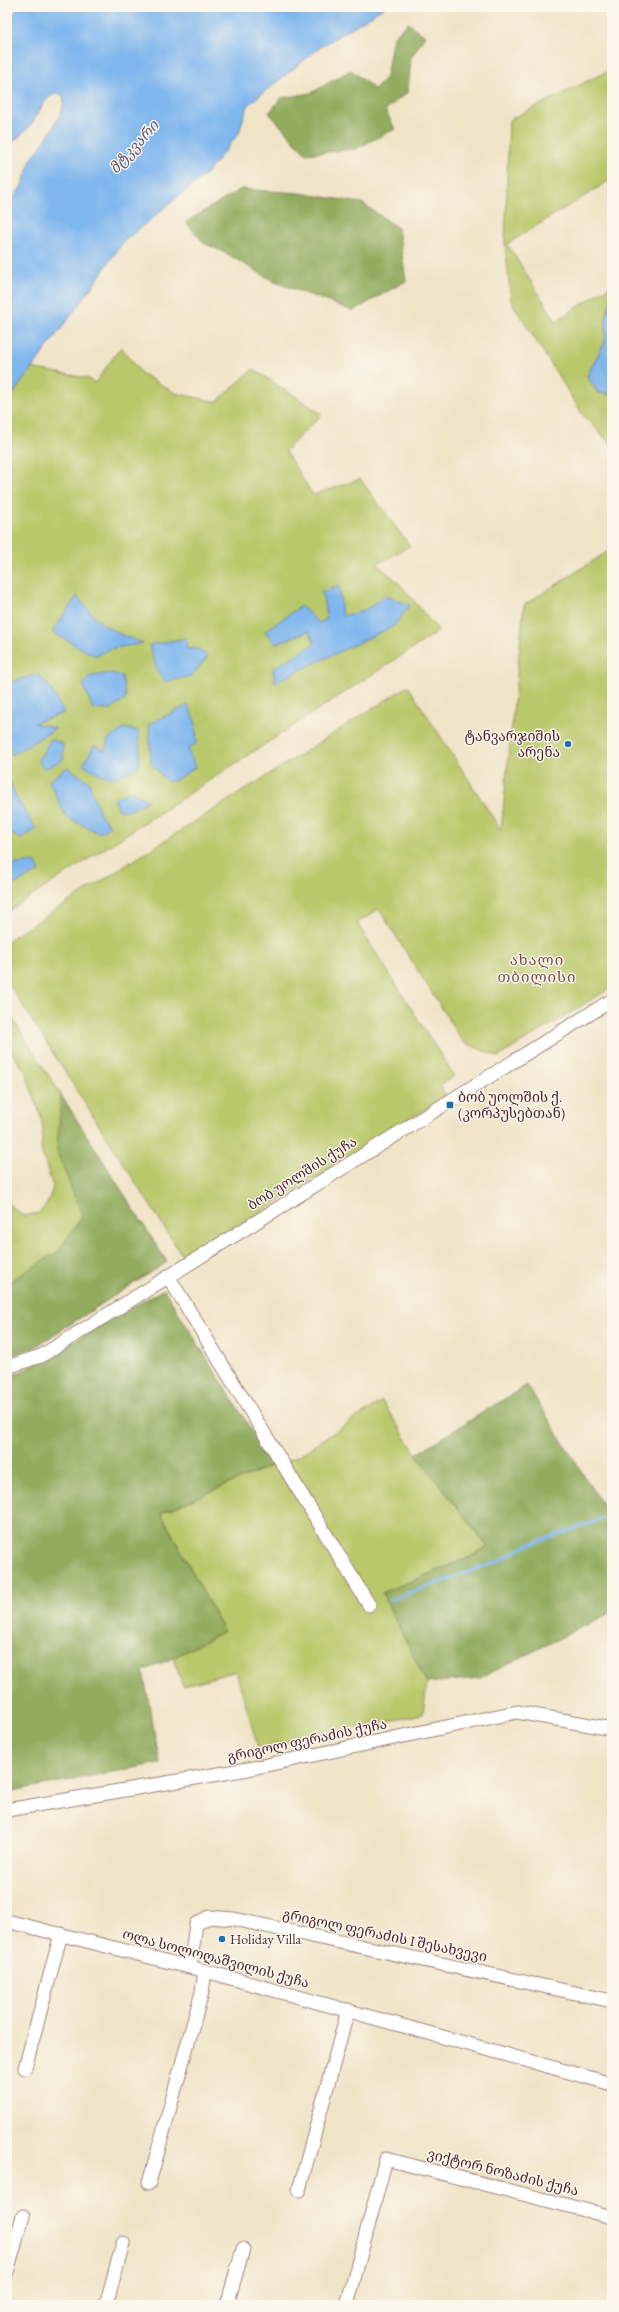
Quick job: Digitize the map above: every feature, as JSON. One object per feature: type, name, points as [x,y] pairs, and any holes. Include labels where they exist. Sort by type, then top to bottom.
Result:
[{"type":"street","name":"ბობ უოლშის ქუჩა","points":[[7,1367],[41,1356],[612,1000]]},
{"type":"street","points":[[168,1276],[369,1605]]},
{"type":"street","name":"გრიგოლ ფერაძის ქუჩა","points":[[7,1810],[248,1769],[517,1712],[612,1729]]},
{"type":"street","name":"გრიგოლ ფერაძის I შესახვევი","points":[[190,1968],[196,1924],[209,1917],[241,1920],[612,2001]]},
{"type":"street","name":"ოლა სოლოღაშვილის ქუჩა","points":[[7,1921],[348,2010],[612,2084]]},
{"type":"street","points":[[25,2068],[61,1934]]},
{"type":"street","points":[[149,2183],[202,1992],[206,1972]]},
{"type":"street","points":[[299,2190],[348,2010]]},
{"type":"street","name":"ვიქტორ ნოზაძის ქუჩა","points":[[347,2305],[386,2159],[612,2217]]},
{"type":"street","points":[[7,2272],[23,2216]]},
{"type":"street","points":[[106,2305],[123,2243]]},
{"type":"street","points":[[227,2305],[243,2249]]},
{"type":"green space","points":[[408,23],[425,36],[411,58],[408,92],[385,110],[395,129],[355,149],[306,154],[269,113],[281,98],[311,93],[351,70],[375,90],[386,77],[393,37]]},
{"type":"green space","points":[[612,69],[612,179],[507,244],[556,321],[612,285],[612,296],[606,317],[606,342],[587,376],[598,393],[612,394],[612,445],[583,415],[511,301],[505,243],[509,120]]},
{"type":"green space","points":[[241,189],[299,193],[362,203],[398,228],[406,281],[353,311],[275,282],[227,254],[204,243],[186,222]]},
{"type":"green space","points":[[121,347],[141,373],[175,393],[217,402],[253,369],[322,414],[285,451],[313,495],[360,479],[410,546],[377,564],[399,583],[439,631],[7,912],[7,402],[30,368],[87,378],[95,383]]},
{"type":"green space","points":[[612,549],[612,987],[498,1057],[463,1042],[379,909],[357,923],[454,1076],[440,1085],[446,1096],[185,1260],[7,981],[7,941],[408,686],[501,830],[524,605]]},
{"type":"green space","points":[[7,1010],[167,1262],[33,1348],[7,1357],[7,1203],[24,1216],[39,1213],[48,1202],[53,1187],[41,1150],[43,1129],[40,1114],[25,1071],[7,1046]]},
{"type":"green space","points":[[61,1095],[167,1262],[33,1348],[7,1357],[7,1283],[59,1251],[82,1216],[57,1151]]},
{"type":"green space","points":[[164,1289],[273,1465],[161,1513],[224,1631],[173,1658],[143,1671],[160,1763],[7,1792],[7,1377],[19,1373]]},
{"type":"green space","points":[[527,1385],[607,1512],[612,1510],[612,1612],[480,1678],[427,1683],[382,1593],[468,1558],[488,1547],[416,1454]]},
{"type":"green space","points":[[382,1401],[416,1454],[488,1547],[468,1558],[382,1593],[427,1683],[423,1714],[258,1748],[236,1671],[183,1686],[173,1658],[224,1631],[161,1513],[273,1465],[295,1458]]},
{"type":"water","name":"მტკვარი","points":[[19,7],[385,7],[322,46],[248,106],[239,133],[207,173],[123,242],[7,402],[7,206],[22,186],[31,160],[47,138],[60,115],[64,103],[63,95],[57,93],[48,99],[30,126],[7,148],[7,21]]},
{"type":"water","points":[[612,296],[612,394],[598,393],[587,376],[605,342],[606,317]]},
{"type":"water","points":[[339,586],[342,616],[365,610],[385,596],[410,605],[394,626],[275,682],[273,668],[315,644],[309,631],[275,644],[265,631],[301,606],[319,623],[327,619],[322,592]]},
{"type":"water","points":[[77,596],[92,614],[105,626],[143,643],[110,649],[95,656],[52,632]]},
{"type":"water","points":[[186,638],[187,649],[199,649],[208,657],[191,676],[165,682],[156,668],[149,645]]},
{"type":"water","points":[[112,673],[122,676],[126,699],[110,710],[93,709],[83,685],[90,676]]},
{"type":"water","points":[[38,674],[49,686],[64,713],[34,723],[56,728],[12,755],[7,739],[7,687],[14,681]]},
{"type":"water","points":[[188,705],[195,721],[197,743],[188,749],[195,767],[176,780],[167,782],[151,763],[149,724]]},
{"type":"water","points":[[125,728],[138,731],[140,749],[139,766],[123,775],[111,777],[105,776],[83,764],[95,745],[105,751],[108,739]]},
{"type":"water","points":[[51,739],[63,744],[63,760],[44,769],[38,760]]},
{"type":"water","points":[[67,767],[89,782],[100,814],[110,826],[99,833],[66,817],[49,781]]},
{"type":"water","points":[[7,775],[17,799],[36,829],[21,839],[7,831]]},
{"type":"water","points":[[130,791],[148,800],[133,809],[120,811],[114,799]]},
{"type":"water","points":[[35,862],[40,871],[7,888],[7,865]]},
{"type":"waterway","points":[[390,1600],[499,1561],[523,1547],[612,1515]]},
{"type":"place","name":"ტანვარჯიშის არენა","points":[[568,744]]},
{"type":"place","name":"ბობ უოლშის ქ. (კორპუსებთან)","points":[[450,1105]]},
{"type":"place","name":"Holiday Villa","points":[[222,1939]]},
{"type":"district","name":"ახალი თბილისი","points":[[537,968]]}]
